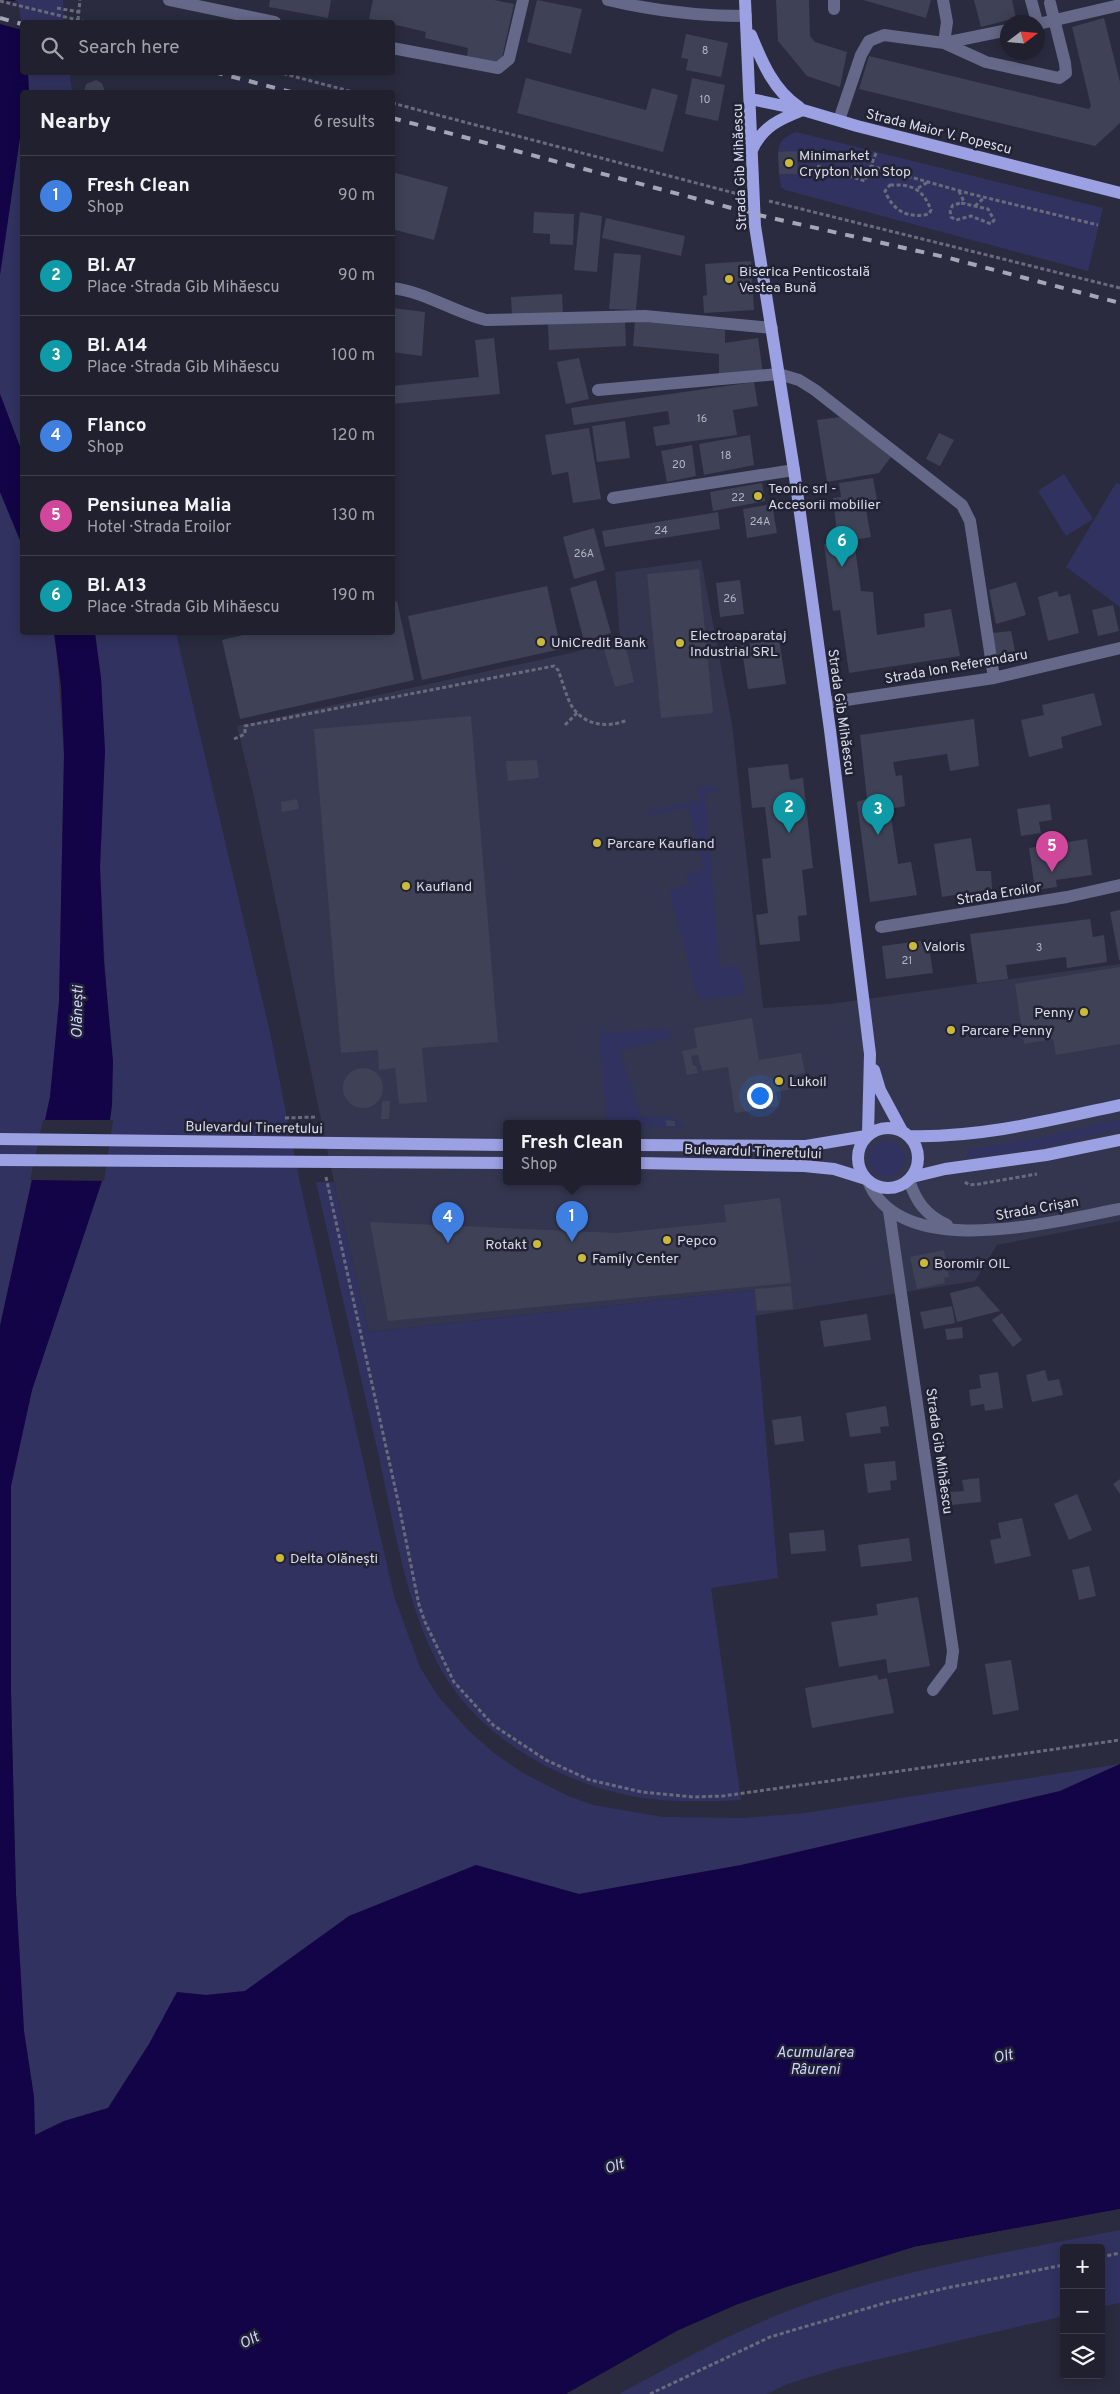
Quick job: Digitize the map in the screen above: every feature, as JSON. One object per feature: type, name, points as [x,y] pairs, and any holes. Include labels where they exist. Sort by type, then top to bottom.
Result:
[{"type":"main road","name":"Strada Gib Mihăescu","points":[[746,0],[756,232],[794,470],[826,703],[870,1054],[880,1090],[906,1133]]},
{"type":"main road","points":[[747,21],[771,77],[781,92],[803,110],[769,126],[762,132],[752,150]]},
{"type":"main road","name":"Strada Maior V. Popescu","points":[[751,99],[803,110],[1120,193]]},
{"type":"main road","name":"Strada Gib Mihăescu","points":[[867,1135],[870,1054]]},
{"type":"main road","name":"Bulevardul Tineretului","points":[[641,1145],[806,1146],[867,1135],[885,1127],[906,1133],[956,1135],[997,1130],[1120,1105]]},
{"type":"main road","points":[[906,1133],[916,1145],[918,1156],[917,1167],[910,1178]]},
{"type":"main road","points":[[867,1135],[861,1142],[857,1158],[858,1166],[867,1180]]},
{"type":"main road","name":"Bulevardul Tineretului","points":[[0,1139],[503,1144]]},
{"type":"main road","name":"Bulevardul Tineretului","points":[[641,1163],[804,1166],[834,1169],[867,1180],[874,1185],[888,1188],[896,1187],[910,1178],[945,1169],[1046,1155],[1120,1140]]},
{"type":"main road","points":[[0,1160],[503,1163]]},
{"type":"street","points":[[169,0],[265,20]]},
{"type":"street","points":[[395,49],[492,69],[498,68],[509,59],[523,0]]},
{"type":"street","points":[[608,0],[664,12],[747,21]]},
{"type":"street","points":[[943,0],[947,22],[944,43]]},
{"type":"street","points":[[1031,0],[1035,15]]},
{"type":"street","points":[[839,120],[861,55],[869,40],[884,35],[944,43],[986,62],[1059,78],[1066,73],[1066,68],[1050,3]]},
{"type":"street","points":[[1045,22],[1120,5]]},
{"type":"street","points":[[944,43],[1000,32]]},
{"type":"street","points":[[395,288],[408,290],[432,298],[466,315],[486,320],[645,316],[772,328]]},
{"type":"street","points":[[598,390],[779,374],[800,380],[815,390],[962,505],[970,521],[994,678]]},
{"type":"street","points":[[613,498],[794,470]]},
{"type":"street","name":"Strada Ion Referendaru","points":[[826,703],[994,678],[1120,648]]},
{"type":"street","name":"Strada Eroilor","points":[[881,927],[1067,897],[1120,886]]},
{"type":"street","name":"Strada Crișan","points":[[910,1178],[917,1201],[929,1214],[947,1225],[959,1229]]},
{"type":"street","name":"Strada Crișan","points":[[867,1180],[875,1198],[890,1211],[906,1219],[927,1225],[985,1232],[1002,1231],[1120,1209]]},
{"type":"street","name":"Strada Gib Mihăescu","points":[[890,1211],[953,1651],[951,1666],[933,1690]]},
{"type":"path","points":[[0,1],[78,20],[80,0]]},
{"type":"path","points":[[57,8],[79,12]]},
{"type":"path","points":[[288,75],[345,90]]},
{"type":"path","points":[[395,104],[753,197],[1120,288]]},
{"type":"path","points":[[808,174],[817,166],[866,181],[876,153]]},
{"type":"path","points":[[871,166],[985,198],[1098,225]]},
{"type":"path","points":[[898,173],[905,184]]},
{"type":"path","points":[[918,188],[928,182]]},
{"type":"path","points":[[905,184],[918,188],[928,202],[931,210],[929,214],[914,216],[894,208],[885,191],[890,185],[905,184]]},
{"type":"path","points":[[959,190],[965,204]]},
{"type":"path","points":[[975,206],[985,198]]},
{"type":"path","points":[[965,204],[975,206],[988,209],[994,220],[991,224],[970,216],[962,220],[956,220],[951,217],[950,210],[953,205],[965,204]]},
{"type":"path","points":[[234,739],[243,736],[245,726],[554,666],[558,670],[571,704],[583,718],[596,724],[608,725],[627,720]]},
{"type":"path","points":[[566,725],[578,712]]},
{"type":"path","points":[[285,1118],[316,1117]]},
{"type":"path","points":[[326,1177],[398,1501],[419,1605],[454,1682],[493,1725],[546,1760],[590,1780],[642,1792],[693,1797],[723,1796],[1120,1740]]},
{"type":"path","points":[[1105,2256],[1120,2253]]},
{"type":"path","points":[[650,2394],[770,2336],[938,2290],[1060,2266]]},
{"type":"shaded area","points":[[15,0],[63,0],[64,20],[20,20],[20,24]]},
{"type":"shaded area","points":[[28,75],[70,75],[72,90],[29,90]]},
{"type":"shaded area","points":[[796,132],[1103,208],[1088,271],[785,190],[781,187],[779,174],[798,173],[797,152],[778,152],[780,144],[784,139]]},
{"type":"shaded area","points":[[20,138],[20,447],[0,394],[0,275]]},
{"type":"shaded area","points":[[1064,474],[1093,519],[1066,536],[1038,491]]},
{"type":"shaded area","points":[[1116,483],[1120,484],[1120,607],[1066,567]]},
{"type":"shaded area","points":[[0,492],[20,540],[20,635],[54,635],[56,641],[64,754],[59,1002],[50,1097],[0,1326]]},
{"type":"shaded area","points":[[701,560],[732,724],[763,1008],[830,1004],[1120,964],[1120,1221],[997,1245],[975,1281],[754,1316],[753,1290],[369,1332],[334,1182],[253,792],[237,726],[571,653],[620,638],[615,572]]},
{"type":"shaded area","points":[[95,635],[176,635],[269,1028],[300,1183],[394,1596],[420,1667],[438,1696],[467,1729],[495,1754],[523,1773],[568,1796],[593,1805],[663,1817],[744,1818],[805,1813],[1120,1764],[1060,1791],[741,1865],[579,1894],[476,1865],[349,1916],[245,1991],[206,1995],[177,1992],[149,2044],[108,2108],[64,2121],[35,2135],[34,2097],[24,2031],[16,1894],[11,1692],[11,1486],[32,1390],[102,1181],[112,1105],[100,867],[105,751],[101,678]]},
{"type":"shaded area","points":[[711,786],[720,791],[705,793],[720,967],[740,966],[744,994],[704,1000],[697,996],[669,890],[689,885],[686,874],[703,869],[689,807],[650,816],[649,812],[699,800],[698,787]]},
{"type":"shaded area","points":[[669,1029],[671,1037],[620,1052],[641,1117],[671,1117],[685,1128],[641,1127],[641,1120],[607,1120],[599,1032]]},
{"type":"shaded area","points":[[1120,1119],[1120,1129],[1040,1148],[967,1158],[967,1149],[1038,1138]]},
{"type":"shaded area","points":[[887,1141],[900,1146],[905,1159],[900,1172],[887,1177],[874,1172],[869,1159],[874,1146]]},
{"type":"shaded area","points":[[316,1182],[334,1182],[369,1332],[753,1290],[778,1578],[711,1588],[741,1800],[651,1799],[622,1794],[566,1776],[513,1746],[489,1728],[468,1707],[450,1684],[424,1634],[415,1610],[401,1559]]},
{"type":"shaded area","points":[[1120,2230],[1120,2303],[1105,2306],[1105,2244],[1060,2244],[1060,2317],[840,2368],[787,2384],[767,2394],[619,2394],[704,2348],[793,2309],[873,2283],[996,2254]]},
{"type":"water","points":[[0,0],[15,0],[20,24],[20,75],[28,75],[29,90],[20,90],[20,138],[0,275]]},
{"type":"water","points":[[0,394],[20,447],[20,540],[0,492]]},
{"type":"water","name":"Acumularea Râureni","points":[[54,635],[95,635],[101,678],[105,751],[100,867],[104,962],[113,1061],[112,1105],[102,1181],[32,1390],[11,1486],[11,1692],[16,1894],[24,2031],[34,2097],[35,2135],[64,2121],[108,2108],[149,2044],[177,1992],[206,1995],[245,1991],[349,1916],[476,1865],[579,1894],[741,1865],[1060,1791],[1120,1764],[1120,2209],[914,2247],[787,2287],[736,2305],[677,2331],[566,2394],[0,2394],[0,1326],[50,1097],[59,1002],[64,754],[61,686]]},
{"type":"pier","points":[[0,0],[18,1],[20,29],[0,24]]},
{"type":"pier","points":[[43,1120],[113,1120],[104,1181],[30,1180]]},
{"type":"pier","points":[[1120,2209],[1120,2211],[915,2249],[788,2290],[737,2308],[679,2333],[570,2394],[566,2394],[677,2331],[736,2305],[787,2287],[914,2247]]},
{"type":"building","points":[[270,0],[331,0],[328,18],[269,7]]},
{"type":"building","points":[[373,0],[494,0],[514,4],[501,63],[467,56],[468,48],[425,38],[426,32],[395,25],[395,20],[369,19]]},
{"type":"building","points":[[537,0],[582,9],[571,54],[527,42]]},
{"type":"building","points":[[776,0],[809,0],[810,36],[815,42],[847,52],[840,87],[807,76],[778,41]]},
{"type":"building","points":[[863,0],[931,0],[926,18]]},
{"type":"building","points":[[974,0],[1012,0],[1015,15],[1000,15],[1000,22],[981,27]]},
{"type":"building","points":[[1104,18],[1120,82],[1120,123],[1095,146],[859,89],[869,56],[1089,109],[1091,106],[1072,27]]},
{"type":"building","points":[[686,34],[728,43],[721,77],[686,70],[688,59],[681,58]]},
{"type":"building","points":[[526,78],[646,110],[652,88],[678,95],[663,152],[517,113]]},
{"type":"building","points":[[692,78],[725,85],[718,121],[685,114]]},
{"type":"building","points":[[96,80],[102,83],[104,90],[84,90],[86,84]]},
{"type":"building","points":[[797,151],[798,174],[779,174],[778,152]]},
{"type":"building","points":[[395,173],[448,187],[434,240],[395,230]]},
{"type":"building","points":[[534,212],[574,214],[573,245],[550,244],[550,234],[533,233]]},
{"type":"building","points":[[580,212],[602,216],[597,272],[574,270]]},
{"type":"building","points":[[606,218],[685,236],[681,256],[602,238]]},
{"type":"building","points":[[614,253],[641,255],[636,310],[609,309]]},
{"type":"building","name":"Biserica Penticostală Vestea Bună","points":[[751,261],[754,310],[704,313],[703,296],[707,295],[705,264]]},
{"type":"building","points":[[562,294],[563,314],[512,316],[511,297]]},
{"type":"building","points":[[395,308],[425,312],[422,356],[395,352]]},
{"type":"building","points":[[625,320],[626,346],[549,350],[548,324]]},
{"type":"building","points":[[635,321],[725,330],[725,343],[758,338],[763,373],[719,377],[719,354],[633,346]]},
{"type":"building","points":[[494,338],[500,394],[395,404],[395,386],[479,377],[475,340]]},
{"type":"building","points":[[579,358],[589,399],[566,404],[557,362]]},
{"type":"building","points":[[754,382],[758,406],[733,410],[737,435],[656,446],[653,427],[670,424],[668,411],[574,425],[571,408]]},
{"type":"building","points":[[840,417],[891,457],[879,473],[827,482],[817,420]]},
{"type":"building","points":[[625,421],[630,458],[597,462],[592,426]]},
{"type":"building","points":[[589,428],[601,499],[573,503],[568,472],[552,475],[545,435]]},
{"type":"building","points":[[939,433],[954,440],[940,466],[926,459]]},
{"type":"building","points":[[750,435],[754,465],[704,475],[699,444]]},
{"type":"building","points":[[692,445],[696,476],[667,482],[661,451]]},
{"type":"building","points":[[873,478],[879,510],[866,510],[871,537],[854,540],[861,591],[873,592],[877,635],[925,627],[924,614],[951,609],[960,656],[849,673],[840,610],[833,611],[824,544],[838,542],[833,498],[841,497],[839,483]]},
{"type":"building","points":[[762,483],[765,501],[713,511],[710,492]]},
{"type":"building","points":[[772,504],[777,533],[747,538],[743,509]]},
{"type":"building","points":[[718,512],[720,529],[605,547],[602,531]]},
{"type":"building","points":[[594,528],[605,570],[574,579],[563,537]]},
{"type":"building","points":[[699,569],[713,713],[661,718],[647,574]]},
{"type":"building","points":[[596,580],[611,633],[584,641],[570,588]]},
{"type":"building","points":[[740,580],[744,614],[720,617],[716,583]]},
{"type":"building","points":[[1016,582],[1026,615],[996,624],[989,590]]},
{"type":"building","points":[[547,586],[561,649],[422,680],[408,616]]},
{"type":"building","points":[[1057,591],[1059,597],[1070,594],[1079,633],[1048,641],[1038,597]]},
{"type":"building","points":[[395,601],[397,601],[414,680],[240,719],[222,640],[243,635],[395,635]]},
{"type":"building","points":[[1113,605],[1119,631],[1098,636],[1092,610]]},
{"type":"building","points":[[1011,631],[1016,656],[997,657],[992,633]]},
{"type":"building","points":[[779,639],[786,684],[748,689],[741,645]]},
{"type":"building","points":[[624,640],[634,682],[615,687],[603,646]]},
{"type":"building","points":[[1094,693],[1102,725],[1061,737],[1063,748],[1029,757],[1021,720],[1044,715],[1042,705]]},
{"type":"building","name":"Kaufland","points":[[471,716],[498,1042],[422,1048],[427,1102],[399,1104],[395,1068],[379,1070],[378,1050],[341,1053],[314,729]]},
{"type":"building","points":[[974,719],[979,766],[950,771],[947,754],[893,762],[896,776],[902,775],[905,806],[890,809],[898,864],[911,862],[917,895],[870,902],[857,802],[867,799],[860,735]]},
{"type":"building","points":[[537,760],[539,778],[508,781],[506,761]]},
{"type":"building","points":[[788,764],[790,780],[803,778],[813,868],[802,870],[807,915],[798,916],[800,941],[760,945],[756,915],[768,913],[762,859],[771,858],[765,807],[752,808],[748,768]]},
{"type":"building","points":[[297,799],[299,809],[282,812],[281,802]]},
{"type":"building","points":[[1050,804],[1052,820],[1039,822],[1041,833],[1021,836],[1017,809]]},
{"type":"building","points":[[971,838],[976,871],[991,871],[992,889],[942,897],[934,844]]},
{"type":"building","points":[[1087,839],[1092,875],[1056,880],[1057,887],[1035,890],[1029,848]]},
{"type":"building","points":[[1120,910],[1120,960],[1119,960],[1110,912]]},
{"type":"building","points":[[1090,919],[1093,937],[1104,935],[1107,962],[1067,968],[1066,957],[1006,965],[1008,979],[977,983],[970,934]]},
{"type":"building","points":[[928,940],[933,973],[886,979],[882,946]]},
{"type":"building","points":[[1120,967],[1120,1044],[1056,1055],[1053,1039],[1024,1044],[1015,984]]},
{"type":"building","points":[[752,1018],[759,1060],[801,1053],[805,1073],[790,1076],[792,1089],[776,1092],[779,1106],[735,1113],[728,1067],[702,1071],[698,1055],[691,1056],[693,1066],[696,1066],[698,1073],[687,1075],[682,1051],[697,1048],[694,1028]]},
{"type":"building","points":[[363,1068],[377,1074],[383,1088],[377,1102],[363,1108],[349,1102],[343,1088],[349,1074]]},
{"type":"building","points":[[382,1101],[390,1101],[389,1119],[381,1119]]},
{"type":"building","points":[[666,1120],[675,1121],[675,1126],[666,1126]]},
{"type":"building","name":"Family Center","points":[[780,1198],[791,1283],[388,1321],[370,1222],[617,1233],[726,1222],[724,1205]]},
{"type":"building","points":[[944,1250],[949,1277],[944,1278],[945,1283],[917,1289],[910,1257]]},
{"type":"building","points":[[791,1286],[793,1309],[757,1311],[755,1289]]},
{"type":"building","points":[[978,1286],[1000,1311],[957,1322],[950,1293]]},
{"type":"building","points":[[952,1306],[955,1323],[924,1329],[920,1312]]},
{"type":"building","points":[[1002,1313],[1022,1340],[1013,1347],[992,1320]]},
{"type":"building","points":[[867,1314],[871,1340],[824,1347],[820,1321]]},
{"type":"building","points":[[962,1327],[963,1338],[947,1340],[945,1329]]},
{"type":"building","points":[[1045,1370],[1048,1381],[1059,1379],[1063,1395],[1032,1402],[1026,1375]]},
{"type":"building","points":[[998,1372],[1003,1408],[985,1411],[984,1404],[971,1406],[969,1390],[981,1388],[979,1375]]},
{"type":"building","points":[[886,1406],[889,1426],[880,1427],[881,1433],[850,1437],[846,1413]]},
{"type":"building","points":[[801,1416],[804,1441],[775,1445],[772,1420]]},
{"type":"building","points":[[895,1461],[897,1480],[890,1481],[891,1490],[868,1493],[864,1464]]},
{"type":"building","points":[[979,1478],[981,1502],[951,1505],[949,1492],[964,1491],[962,1480]]},
{"type":"building","points":[[1120,1479],[1120,1494],[1113,1484]]},
{"type":"building","points":[[1077,1494],[1092,1530],[1069,1540],[1054,1504]]},
{"type":"building","points":[[1022,1518],[1031,1556],[995,1564],[990,1540],[1001,1538],[998,1523]]},
{"type":"building","points":[[824,1530],[826,1551],[791,1554],[789,1533]]},
{"type":"building","points":[[909,1538],[912,1561],[861,1567],[858,1545]]},
{"type":"building","points":[[1089,1566],[1096,1596],[1079,1600],[1072,1570]]},
{"type":"building","points":[[918,1597],[930,1666],[888,1673],[886,1659],[839,1667],[831,1622],[878,1615],[876,1604]]},
{"type":"building","points":[[1011,1660],[1019,1710],[993,1715],[985,1664]]},
{"type":"building","points":[[877,1675],[879,1680],[887,1678],[894,1713],[812,1728],[805,1688]]},
{"type":"railway","points":[[0,18],[20,23]]},
{"type":"railway","points":[[226,75],[283,90]]},
{"type":"railway","points":[[395,119],[754,214],[949,258],[1120,303]]},
{"type":"place","name":"Minimarket Crypton Non Stop","points":[[789,163]]},
{"type":"place","name":"Biserica Penticostală Vestea Bună","points":[[729,279]]},
{"type":"place","name":"Teonic srl - Accesorii mobilier","points":[[758,496]]},
{"type":"place","name":"Bl. A13","points":[[842,567]]},
{"type":"place","name":"UniCredit Bank","points":[[541,642]]},
{"type":"place","name":"Electroaparataj Industrial SRL","points":[[680,643]]},
{"type":"place","name":"Bl. A7","points":[[789,833]]},
{"type":"place","name":"Bl. A14","points":[[878,835]]},
{"type":"place","name":"Parcare Kaufland","points":[[597,843]]},
{"type":"place","name":"Pensiunea Malia","points":[[1052,872]]},
{"type":"place","name":"Kaufland","points":[[406,886]]},
{"type":"place","name":"Valoris","points":[[913,946]]},
{"type":"place","name":"Penny","points":[[1084,1012]]},
{"type":"place","name":"Parcare Penny","points":[[951,1030]]},
{"type":"place","name":"Lukoil","points":[[779,1081]]},
{"type":"place","name":"Pepco","points":[[667,1240]]},
{"type":"place","name":"Fresh Clean","points":[[572,1242]]},
{"type":"place","name":"Flanco","points":[[448,1243]]},
{"type":"place","name":"Rotakt","points":[[537,1244]]},
{"type":"place","name":"Family Center","points":[[582,1258]]},
{"type":"place","name":"Boromir OIL","points":[[924,1263]]},
{"type":"place","name":"Delta Olănești","points":[[280,1558]]},
{"type":"water label","name":"Olănești","points":[[77,1012]]},
{"type":"water label","name":"Olt","points":[[1003,2056]]},
{"type":"water label","name":"Olt","points":[[614,2166]]},
{"type":"water label","name":"Olt","points":[[249,2340]]}]
